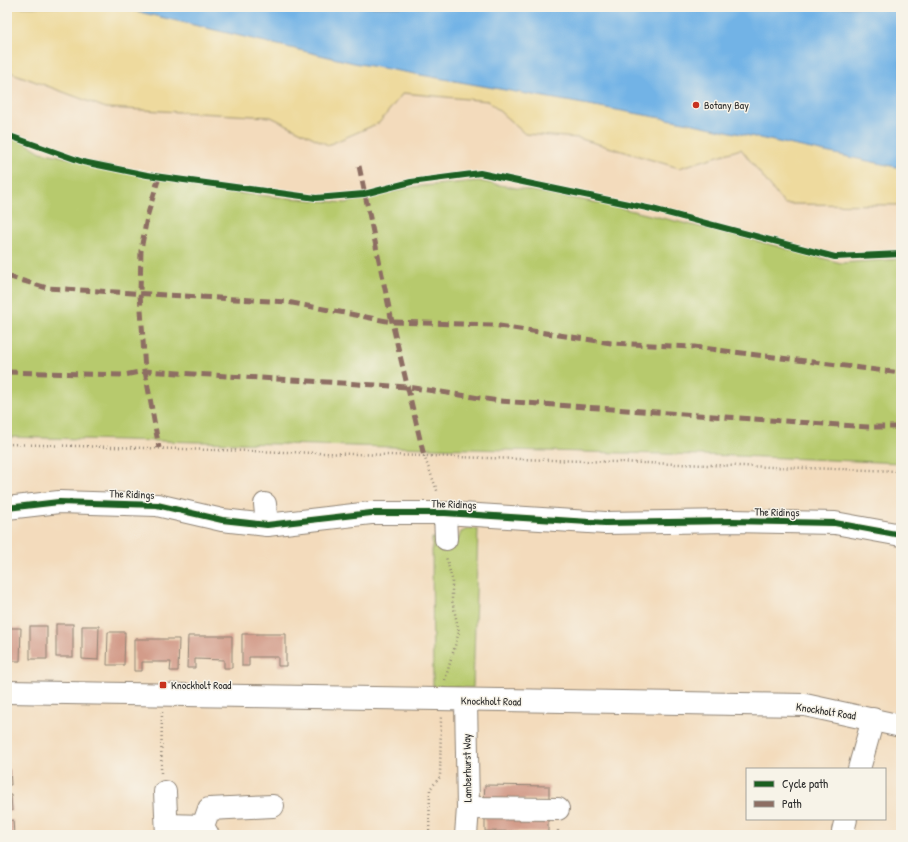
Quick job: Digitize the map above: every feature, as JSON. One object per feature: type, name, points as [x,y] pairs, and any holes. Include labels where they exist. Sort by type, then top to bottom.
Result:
[{"type":"street","name":"The Ridings","points":[[7,508],[59,502],[157,505],[222,520],[267,525],[371,513],[445,513],[605,523],[732,521],[835,524],[901,535]]},
{"type":"street","points":[[265,504],[267,525]]},
{"type":"street","name":"The Ridings","points":[[445,513],[446,539]]},
{"type":"street","name":"Knockholt Road","points":[[7,692],[162,696],[442,699],[466,701],[805,705],[901,726]]},
{"type":"street","name":"Lamberhurst Way","points":[[466,701],[468,808],[466,835]]},
{"type":"street","points":[[859,768],[873,719]]},
{"type":"street","points":[[165,792],[167,830],[206,830],[209,809],[274,806]]},
{"type":"street","points":[[468,808],[558,809]]},
{"type":"street","points":[[843,835],[846,820]]},
{"type":"path","points":[[7,444],[901,471]]},
{"type":"path","points":[[424,456],[445,513]]},
{"type":"path","points":[[429,835],[430,789],[440,777],[442,699],[445,676],[459,632],[452,600],[452,579],[444,550],[446,539]]},
{"type":"path","points":[[162,696],[161,780],[165,792]]},
{"type":"green space","points":[[7,132],[41,152],[234,193],[346,203],[412,187],[478,181],[604,204],[742,237],[841,263],[901,259],[901,463],[738,456],[7,437]]},
{"type":"green space","points":[[471,528],[478,530],[473,688],[433,686],[432,538],[458,540],[461,532]]},
{"type":"sand","name":"Botany Bay","points":[[7,7],[635,7],[901,69],[901,205],[784,204],[741,149],[679,168],[578,138],[525,134],[488,101],[403,93],[379,123],[328,145],[271,117],[106,108],[7,71]]},
{"type":"water","points":[[118,7],[901,7],[901,168],[684,122],[354,63]]},
{"type":"building","points":[[56,624],[73,624],[73,657],[56,657]]},
{"type":"building","points":[[30,626],[47,626],[47,659],[30,659]]},
{"type":"building","points":[[82,626],[99,626],[98,660],[82,659]]},
{"type":"building","points":[[7,628],[21,628],[20,661],[7,661]]},
{"type":"building","points":[[108,632],[125,632],[124,665],[107,665]]},
{"type":"building","points":[[242,634],[286,634],[286,666],[278,666],[278,657],[249,657],[249,666],[242,666]]},
{"type":"building","points":[[188,636],[232,636],[232,668],[224,668],[224,660],[195,659],[195,668],[187,668]]},
{"type":"building","points":[[134,639],[179,639],[178,671],[170,671],[171,662],[142,662],[142,671],[134,671]]},
{"type":"building","points":[[7,769],[10,769],[11,785],[7,785]]},
{"type":"building","points":[[485,785],[549,786],[549,800],[484,799]]},
{"type":"building","points":[[7,795],[11,795],[12,811],[7,811]]},
{"type":"building","points":[[485,817],[548,818],[548,832],[485,831]]},
{"type":"building","points":[[13,820],[14,835],[7,835],[7,821]]},
{"type":"marked path","points":[[359,166],[392,322],[424,456]]},
{"type":"marked path","points":[[159,177],[147,217],[141,250],[140,294],[145,371],[159,448]]},
{"type":"marked path","points":[[7,276],[47,288],[287,302],[392,322],[493,325],[611,343],[694,347],[901,373]]},
{"type":"marked path","points":[[7,372],[124,375],[145,371],[408,387],[499,401],[868,427],[901,427]]},
{"type":"cycle path","points":[[7,135],[83,162],[147,175],[316,198],[364,194],[411,182],[480,173],[652,209],[835,257],[901,254]]},
{"type":"cycle path","points":[[7,508],[59,502],[157,505],[222,520],[267,525],[371,513],[445,513],[605,523],[732,521],[835,523],[901,535]]},
{"type":"place","name":"Botany Bay","points":[[696,105]]},
{"type":"place","name":"Knockholt Road","points":[[163,685]]}]
